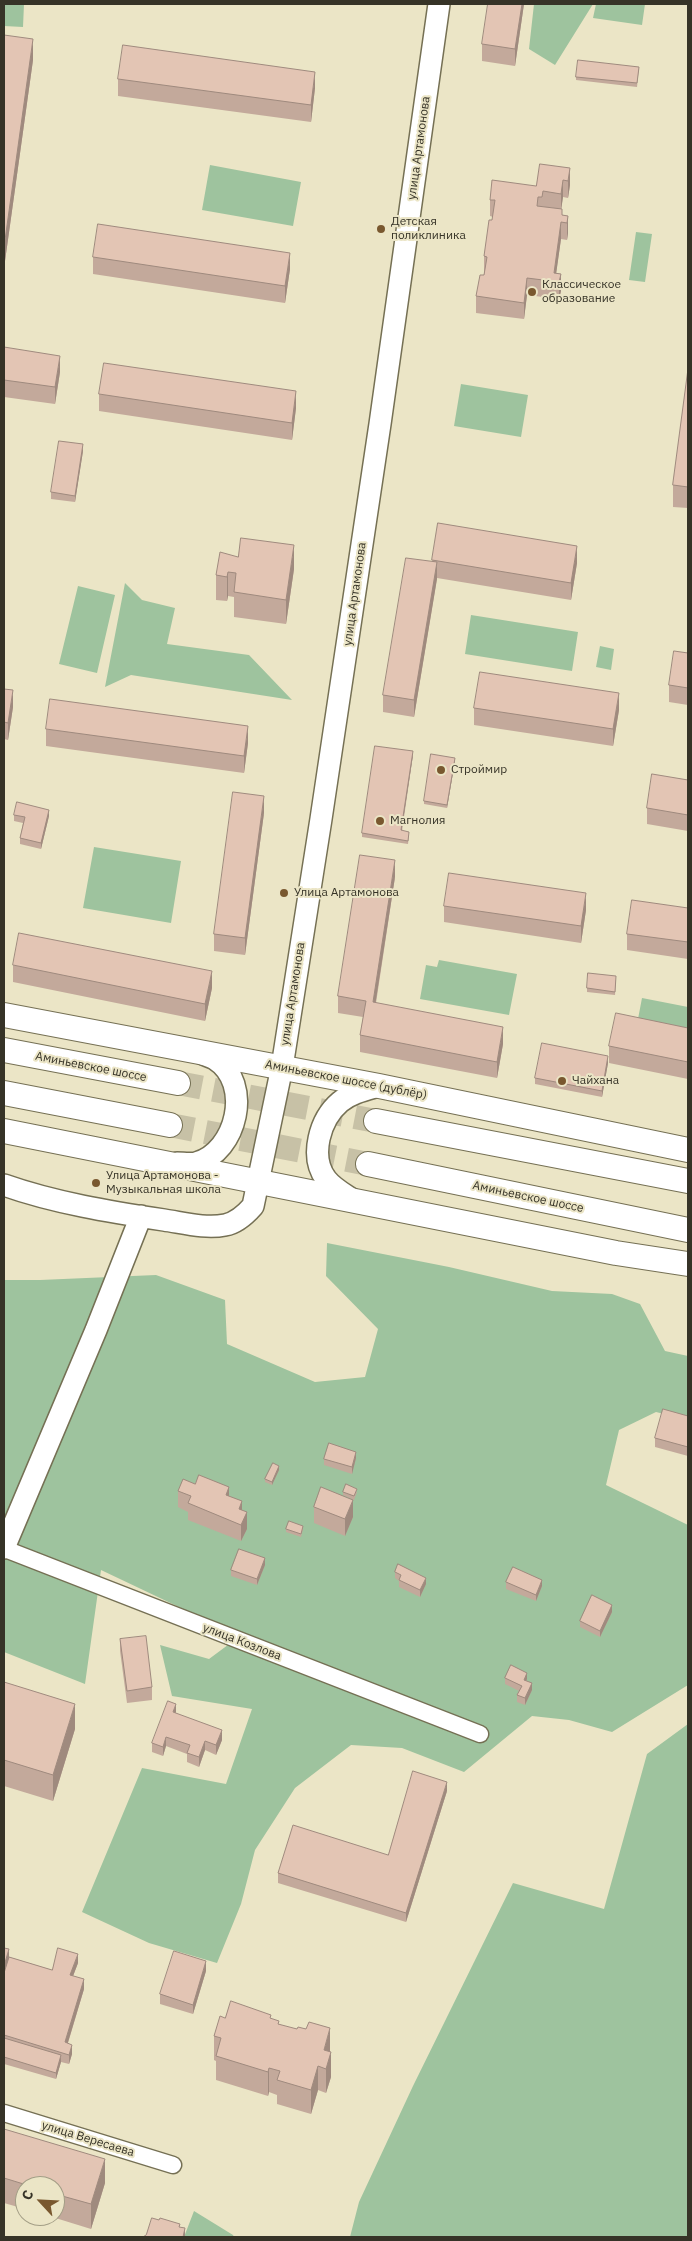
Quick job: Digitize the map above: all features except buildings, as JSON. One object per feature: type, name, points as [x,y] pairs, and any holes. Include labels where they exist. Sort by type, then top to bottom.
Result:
[{"type":"main road","name":"Аминьевское шоссе (дублёр)","points":[[4,1015],[379,1086],[688,1150]]},
{"type":"main road","name":"Аминьевское шоссе","points":[[4,1050],[178,1084]]},
{"type":"main road","points":[[4,1093],[170,1125]]},
{"type":"main road","points":[[376,1121],[688,1181]]},
{"type":"main road","points":[[4,1131],[616,1252],[688,1264]]},
{"type":"main road","name":"Аминьевское шоссе","points":[[368,1164],[688,1230]]},
{"type":"street","name":"улица Артамонова","points":[[4,1185],[26,1193],[198,1226],[226,1225],[244,1216],[253,1206],[282,1067],[380,424],[439,4]]},
{"type":"street","points":[[172,1163],[196,1163],[214,1153],[228,1137],[236,1117],[236,1096],[229,1076],[216,1059],[194,1050]]},
{"type":"street","points":[[353,1200],[336,1189],[326,1178],[319,1159],[319,1137],[327,1118],[340,1102],[359,1092],[379,1086]]},
{"type":"street","points":[[4,1548],[141,1216]]},
{"type":"street","name":"улица Козлова","points":[[4,1548],[480,1734]]},
{"type":"street","name":"улица Вересаева","points":[[4,2113],[173,2165]]},
{"type":"green space","points":[[4,4],[24,4],[23,27],[4,26]]},
{"type":"green space","points":[[534,4],[593,4],[555,65],[529,49]]},
{"type":"green space","points":[[596,4],[645,4],[642,25],[593,18]]},
{"type":"green space","points":[[210,165],[301,182],[293,226],[202,210]]},
{"type":"green space","points":[[636,232],[652,234],[645,282],[629,280]]},
{"type":"green space","points":[[461,384],[528,395],[521,437],[454,426]]},
{"type":"green space","points":[[125,583],[142,600],[175,608],[167,644],[249,655],[292,700],[131,675],[105,687]]},
{"type":"green space","points":[[78,586],[115,595],[97,673],[59,664]]},
{"type":"green space","points":[[471,615],[578,632],[572,671],[465,654]]},
{"type":"green space","points":[[600,646],[614,649],[611,670],[596,667]]},
{"type":"green space","points":[[94,847],[181,861],[171,923],[83,908]]},
{"type":"green space","points":[[439,960],[517,974],[509,1015],[420,999],[426,965],[437,967]]},
{"type":"green space","points":[[642,998],[688,1007],[688,1028],[638,1019]]},
{"type":"green space","points":[[327,1243],[449,1267],[552,1291],[612,1294],[640,1304],[665,1351],[688,1356],[688,1420],[656,1412],[619,1430],[606,1485],[688,1525],[688,1685],[612,1732],[569,1720],[532,1716],[464,1772],[402,1748],[351,1745],[295,1788],[255,1850],[241,1904],[217,1963],[149,1943],[82,1912],[142,1768],[226,1784],[252,1709],[172,1696],[160,1645],[209,1659],[240,1636],[101,1570],[85,1684],[4,1652],[4,1280],[156,1275],[225,1300],[227,1344],[315,1382],[365,1377],[378,1329],[326,1276]]},
{"type":"green space","points":[[688,1724],[688,2237],[350,2237],[359,2202],[413,2086],[513,1883],[604,1909],[647,1754]]},
{"type":"green space","points":[[194,2211],[233,2235],[234,2237],[184,2237]]},
{"type":"tunnel","points":[[178,1083],[376,1121]]},
{"type":"tunnel","points":[[170,1125],[368,1164]]},
{"type":"place","name":"Детская поликлиника","points":[[381,229]]},
{"type":"place","name":"Классическое образование","points":[[532,292]]},
{"type":"place","name":"Строймир","points":[[441,770]]},
{"type":"place","name":"Магнолия","points":[[380,821]]},
{"type":"place","name":"Улица Артамонова","points":[[284,893]]},
{"type":"place","name":"Чайхана","points":[[562,1081]]},
{"type":"place","name":"Улица Артамонова - Музыкальная школа","points":[[96,1183]]}]
